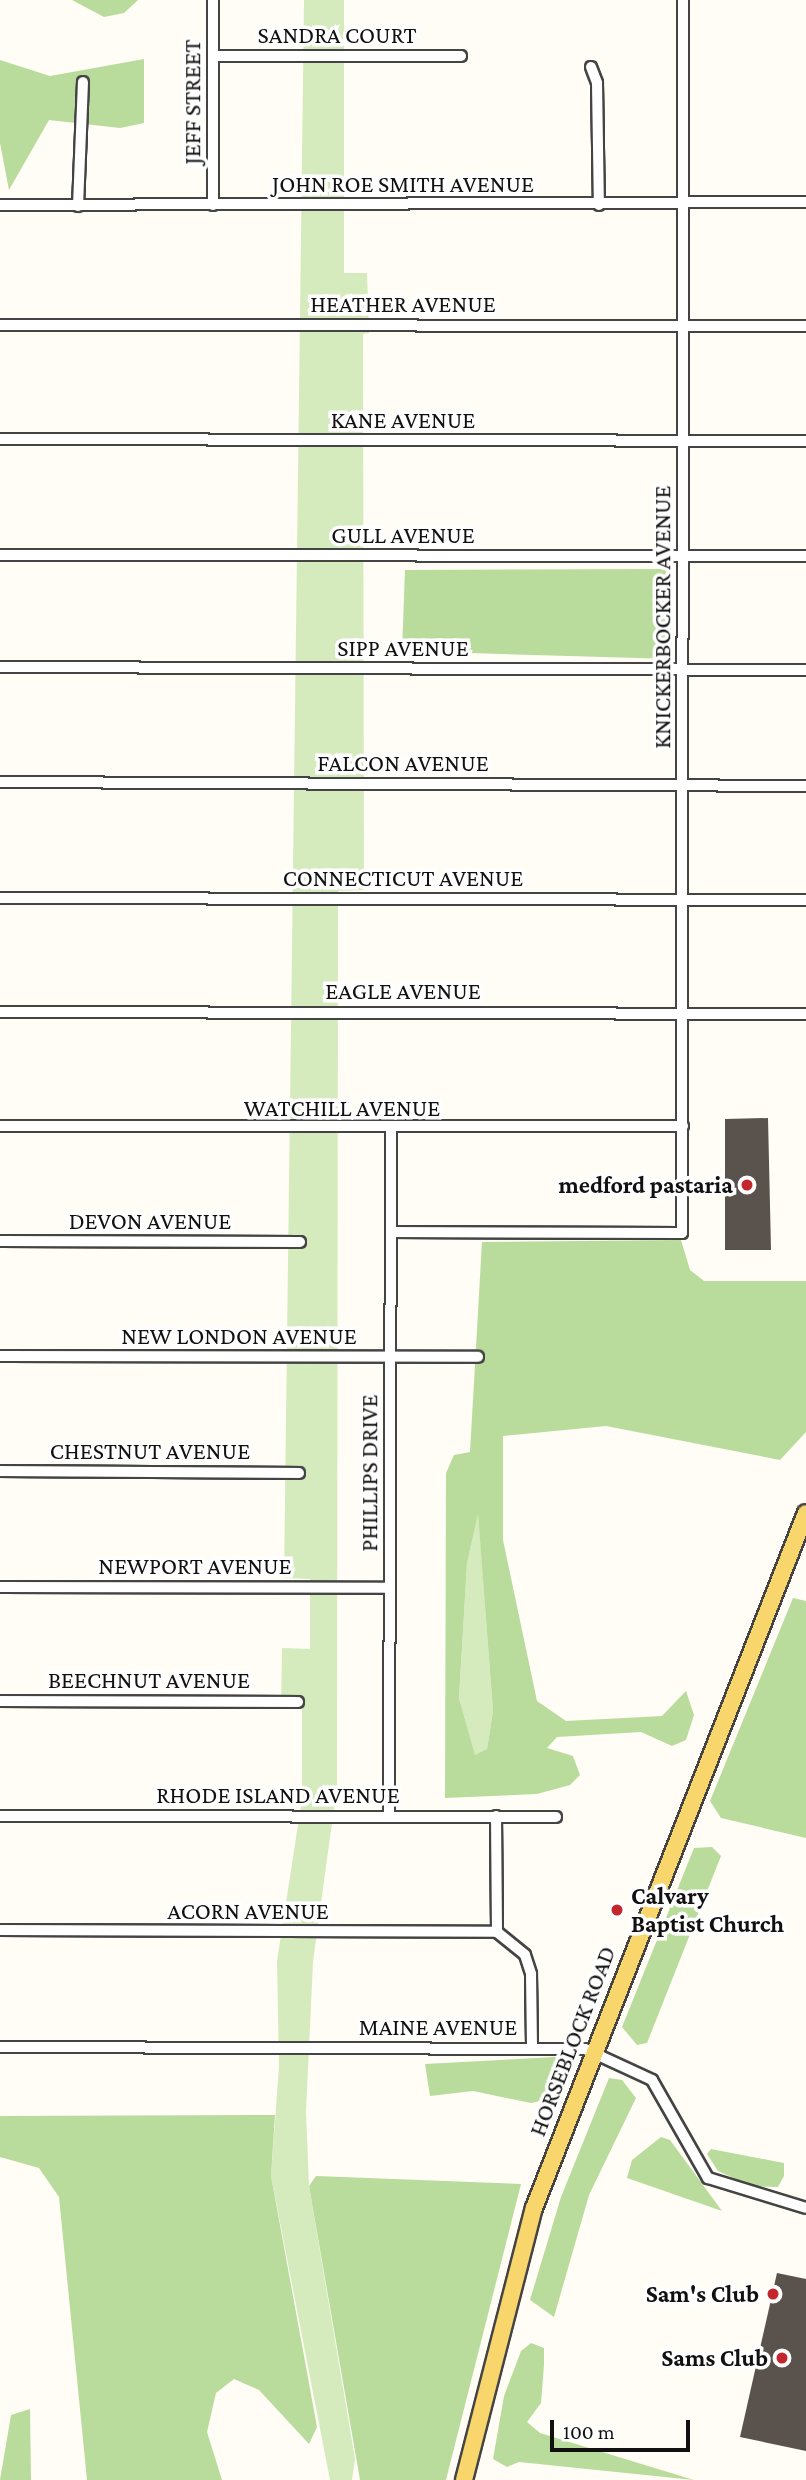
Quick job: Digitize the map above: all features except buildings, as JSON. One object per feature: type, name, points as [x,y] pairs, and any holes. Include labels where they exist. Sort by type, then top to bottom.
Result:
[{"type":"main road","name":"HORSEBLOCK ROAD","points":[[464,2480],[512,2278],[592,2051],[806,1513]]},
{"type":"street","name":"JEFF STREET","points":[[213,0],[213,205]]},
{"type":"street","name":"KNICKERBOCKER AVENUE","points":[[391,1232],[682,1233],[683,0]]},
{"type":"street","name":"SANDRA COURT","points":[[214,56],[461,56]]},
{"type":"street","points":[[591,67],[597,83],[599,205]]},
{"type":"street","points":[[78,206],[83,82]]},
{"type":"street","name":"JOHN ROE SMITH AVENUE","points":[[0,205],[684,206],[806,202]]},
{"type":"street","name":"HEATHER AVENUE","points":[[0,325],[806,326]]},
{"type":"street","name":"KANE AVENUE","points":[[0,439],[806,441]]},
{"type":"street","name":"GULL AVENUE","points":[[0,555],[806,556]]},
{"type":"street","name":"SIPP AVENUE","points":[[0,667],[806,670]]},
{"type":"street","name":"FALCON AVENUE","points":[[0,782],[806,786]]},
{"type":"street","name":"CONNECTICUT AVENUE","points":[[0,898],[806,900]]},
{"type":"street","name":"EAGLE AVENUE","points":[[0,1012],[806,1014]]},
{"type":"street","name":"WATCHILL AVENUE","points":[[0,1126],[391,1130],[683,1126]]},
{"type":"street","name":"PHILLIPS DRIVE","points":[[389,1815],[391,1130]]},
{"type":"street","name":"DEVON AVENUE","points":[[0,1241],[300,1242]]},
{"type":"street","name":"NEW LONDON AVENUE","points":[[0,1356],[478,1357]]},
{"type":"street","name":"CHESTNUT AVENUE","points":[[0,1471],[299,1473]]},
{"type":"street","name":"NEWPORT AVENUE","points":[[0,1587],[390,1588]]},
{"type":"street","name":"BEECHNUT AVENUE","points":[[0,1701],[298,1702]]},
{"type":"street","name":"RHODE ISLAND AVENUE","points":[[0,1816],[556,1817]]},
{"type":"street","points":[[496,1816],[497,1931],[524,1955],[531,1974],[532,2048]]},
{"type":"street","name":"ACORN AVENUE","points":[[0,1930],[497,1931]]},
{"type":"street","name":"MAINE AVENUE","points":[[0,2047],[532,2048],[592,2051],[652,2080],[708,2178],[806,2208]]},
{"type":"green space","points":[[72,0],[138,0],[124,13],[104,17]]},
{"type":"green space","points":[[304,0],[344,0],[344,273],[367,273],[369,333],[363,334],[364,890],[338,891],[337,1786],[313,1962],[306,2112],[309,2186],[355,2459],[352,2480],[330,2480],[271,2176],[279,2066],[277,1961],[302,1799],[302,1707],[281,1706],[282,1648],[310,1649],[310,1579],[284,1578]]},
{"type":"green space","points":[[144,59],[144,123],[120,128],[49,120],[9,190],[0,143],[0,60],[50,76]]},
{"type":"green space","points":[[669,569],[672,659],[402,651],[405,570]]},
{"type":"green space","points":[[681,1240],[690,1270],[704,1281],[806,1281],[806,1432],[780,1460],[606,1426],[503,1436],[503,1540],[537,1701],[566,1721],[662,1716],[686,1691],[694,1715],[686,1740],[672,1746],[641,1732],[557,1737],[547,1748],[573,1756],[580,1775],[570,1785],[537,1794],[445,1798],[446,1473],[454,1455],[470,1452],[482,1242]],"holes":[[[478,1514],[493,1711],[487,1749],[475,1755],[459,1698],[467,1563]]]},
{"type":"green space","points":[[478,1511],[493,1711],[487,1749],[475,1756],[459,1698],[467,1563]]},
{"type":"green space","points":[[793,1598],[806,1601],[806,1838],[721,1818],[710,1801]]},
{"type":"green space","points":[[712,1847],[721,1856],[647,2043],[637,2045],[622,2027],[694,1848]]},
{"type":"green space","points":[[555,2057],[563,2071],[553,2098],[531,2103],[473,2091],[430,2096],[425,2064]]},
{"type":"green space","points":[[609,2078],[622,2080],[636,2098],[589,2195],[554,2317],[530,2300],[561,2197]]},
{"type":"green space","points":[[275,2115],[271,2176],[317,2427],[309,2444],[259,2390],[234,2379],[216,2393],[207,2432],[222,2480],[87,2480],[59,2197],[39,2168],[0,2157],[0,2116]]},
{"type":"green space","points":[[661,2137],[670,2140],[722,2211],[627,2178],[632,2160]]},
{"type":"green space","points":[[711,2149],[784,2163],[784,2176],[778,2187],[751,2186],[718,2171],[707,2154]]},
{"type":"green space","points":[[316,2176],[521,2184],[446,2480],[360,2480],[309,2186]]},
{"type":"green space","points":[[531,2343],[544,2348],[541,2403],[527,2422],[540,2433],[694,2480],[519,2462],[507,2467],[493,2459],[504,2396],[521,2351]]},
{"type":"green space","points":[[30,2409],[31,2480],[0,2480],[11,2415]]},
{"type":"place","name":"medford pastaria","points":[[747,1185]]},
{"type":"place","name":"Calvary Baptist Church","points":[[617,1910]]},
{"type":"place","name":"Sam's Club","points":[[773,2294]]},
{"type":"place","name":"Sams Club","points":[[782,2358]]}]
